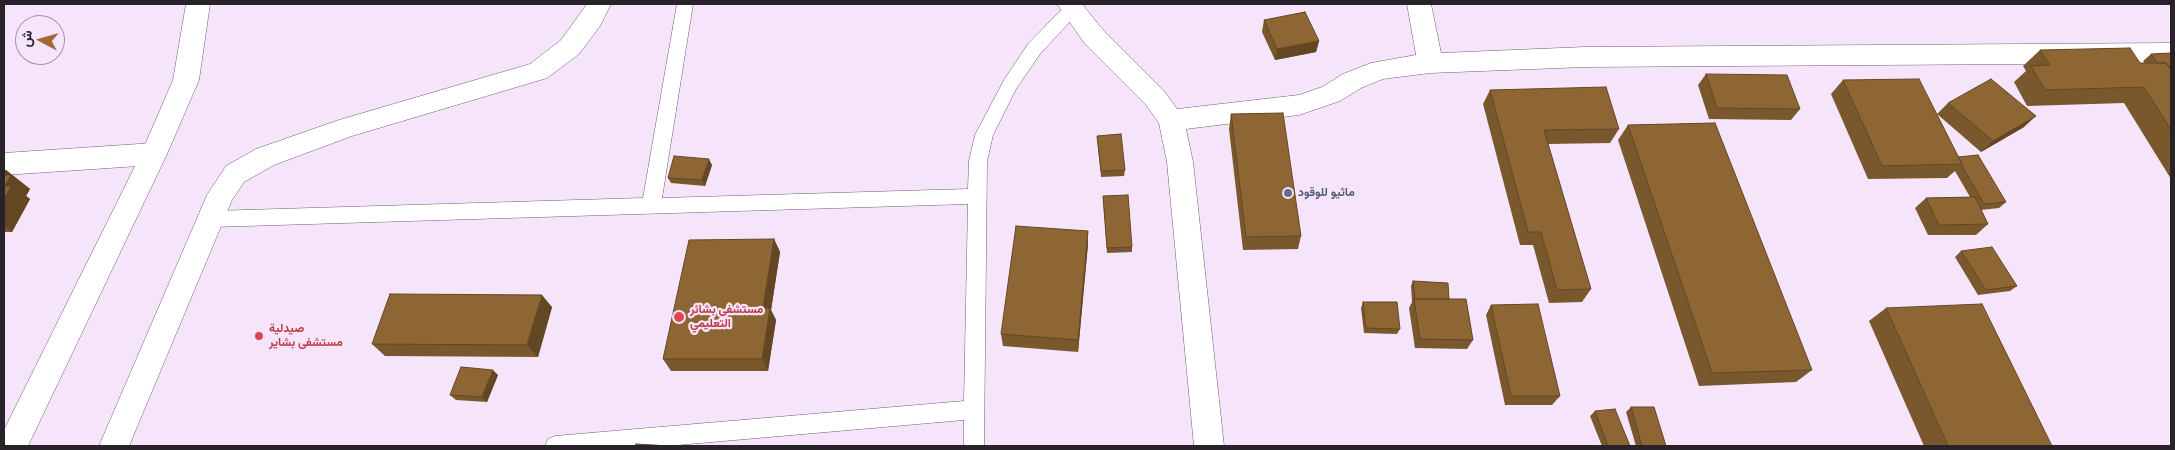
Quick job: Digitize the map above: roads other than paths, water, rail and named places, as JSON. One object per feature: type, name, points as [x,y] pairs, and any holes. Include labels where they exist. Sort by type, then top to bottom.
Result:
[{"type":"street","points":[[12,446],[154,154],[186,80],[198,4]]},
{"type":"street","points":[[114,446],[221,196],[235,174],[265,157],[348,126],[538,71],[570,47],[591,19],[599,4]]},
{"type":"street","points":[[1419,4],[1430,63]]},
{"type":"street","points":[[1070,6],[1094,37],[1155,98],[1171,120],[1180,162],[1209,446]]},
{"type":"street","points":[[1171,120],[1299,106],[1331,94],[1352,81],[1380,70],[1430,63],[1585,57],[2171,54]]},
{"type":"street","points":[[4,164],[154,154]]},
{"type":"lane","points":[[651,206],[685,4]]},
{"type":"lane","points":[[974,446],[978,162],[984,135],[993,114],[1010,85],[1034,50],[1070,6]]},
{"type":"lane","points":[[212,219],[977,196]]},
{"type":"lane","points":[[555,446],[974,410]]},
{"type":"place","name":"ماثيو للوقود","points":[[1288,193]]},
{"type":"place","name":"مستشفى بشائر التعليمي","points":[[679,317]]},
{"type":"place","name":"صيدلية مستشفى بشاير","points":[[259,336]]}]
